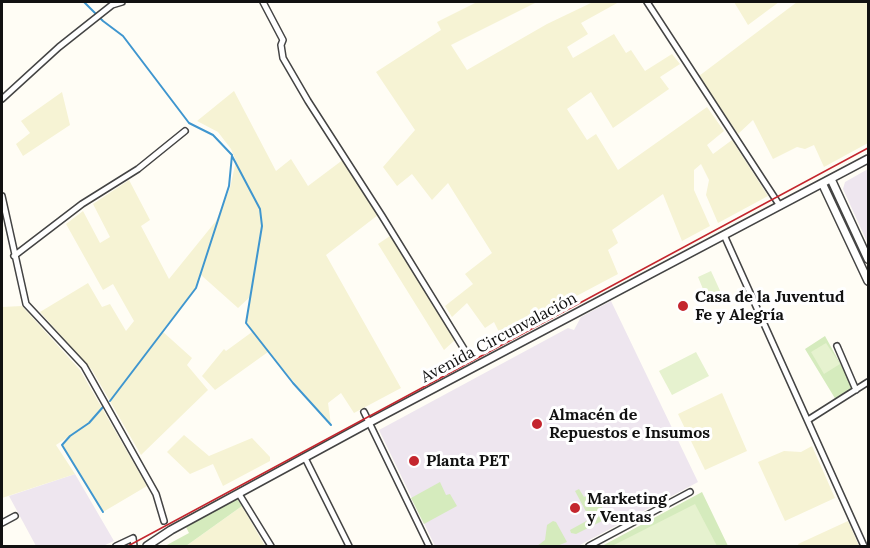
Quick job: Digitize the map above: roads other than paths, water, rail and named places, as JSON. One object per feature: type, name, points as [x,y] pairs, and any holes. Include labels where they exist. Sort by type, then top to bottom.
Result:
[{"type":"street","points":[[2,99],[111,4],[122,2]]},
{"type":"street","points":[[264,2],[283,40],[281,45],[283,58],[298,84],[469,357]]},
{"type":"street","points":[[647,2],[780,206]]},
{"type":"street","points":[[14,256],[82,204],[138,169],[185,132]]},
{"type":"street","name":"Avenida Circunvalación","points":[[147,546],[171,530],[370,422],[724,234],[823,185],[868,159]]},
{"type":"street","points":[[831,179],[868,259]]},
{"type":"street","points":[[823,185],[868,281]]},
{"type":"street","points":[[2,196],[26,304],[84,366],[156,494],[164,521]]},
{"type":"street","points":[[724,234],[864,546]]},
{"type":"street","points":[[837,346],[856,390]]},
{"type":"street","points":[[808,420],[868,381]]},
{"type":"street","points":[[364,412],[429,546]]},
{"type":"street","points":[[305,458],[349,546]]},
{"type":"street","points":[[589,546],[690,492]]},
{"type":"street","points":[[239,494],[271,546]]},
{"type":"street","points":[[2,523],[15,516]]},
{"type":"street","points":[[116,546],[133,538],[134,546]]},
{"type":"waterway","points":[[84,2],[103,21],[123,36],[189,123],[213,135],[232,155],[229,186],[196,288],[110,401]]},
{"type":"waterway","points":[[232,156],[260,209],[262,226],[246,323],[293,383],[331,425]]},
{"type":"waterway","points":[[103,407],[89,423],[70,436],[62,445],[103,512]]},
{"type":"tram line","points":[[128,546],[868,148]]},
{"type":"place","name":"Casa de la Juventud Fe y Alegría","points":[[683,306]]},
{"type":"place","name":"Almacén de Repuestos e Insumos","points":[[537,424]]},
{"type":"place","name":"Planta PET","points":[[414,461]]},
{"type":"place","name":"Marketing y Ventas","points":[[575,508]]}]
